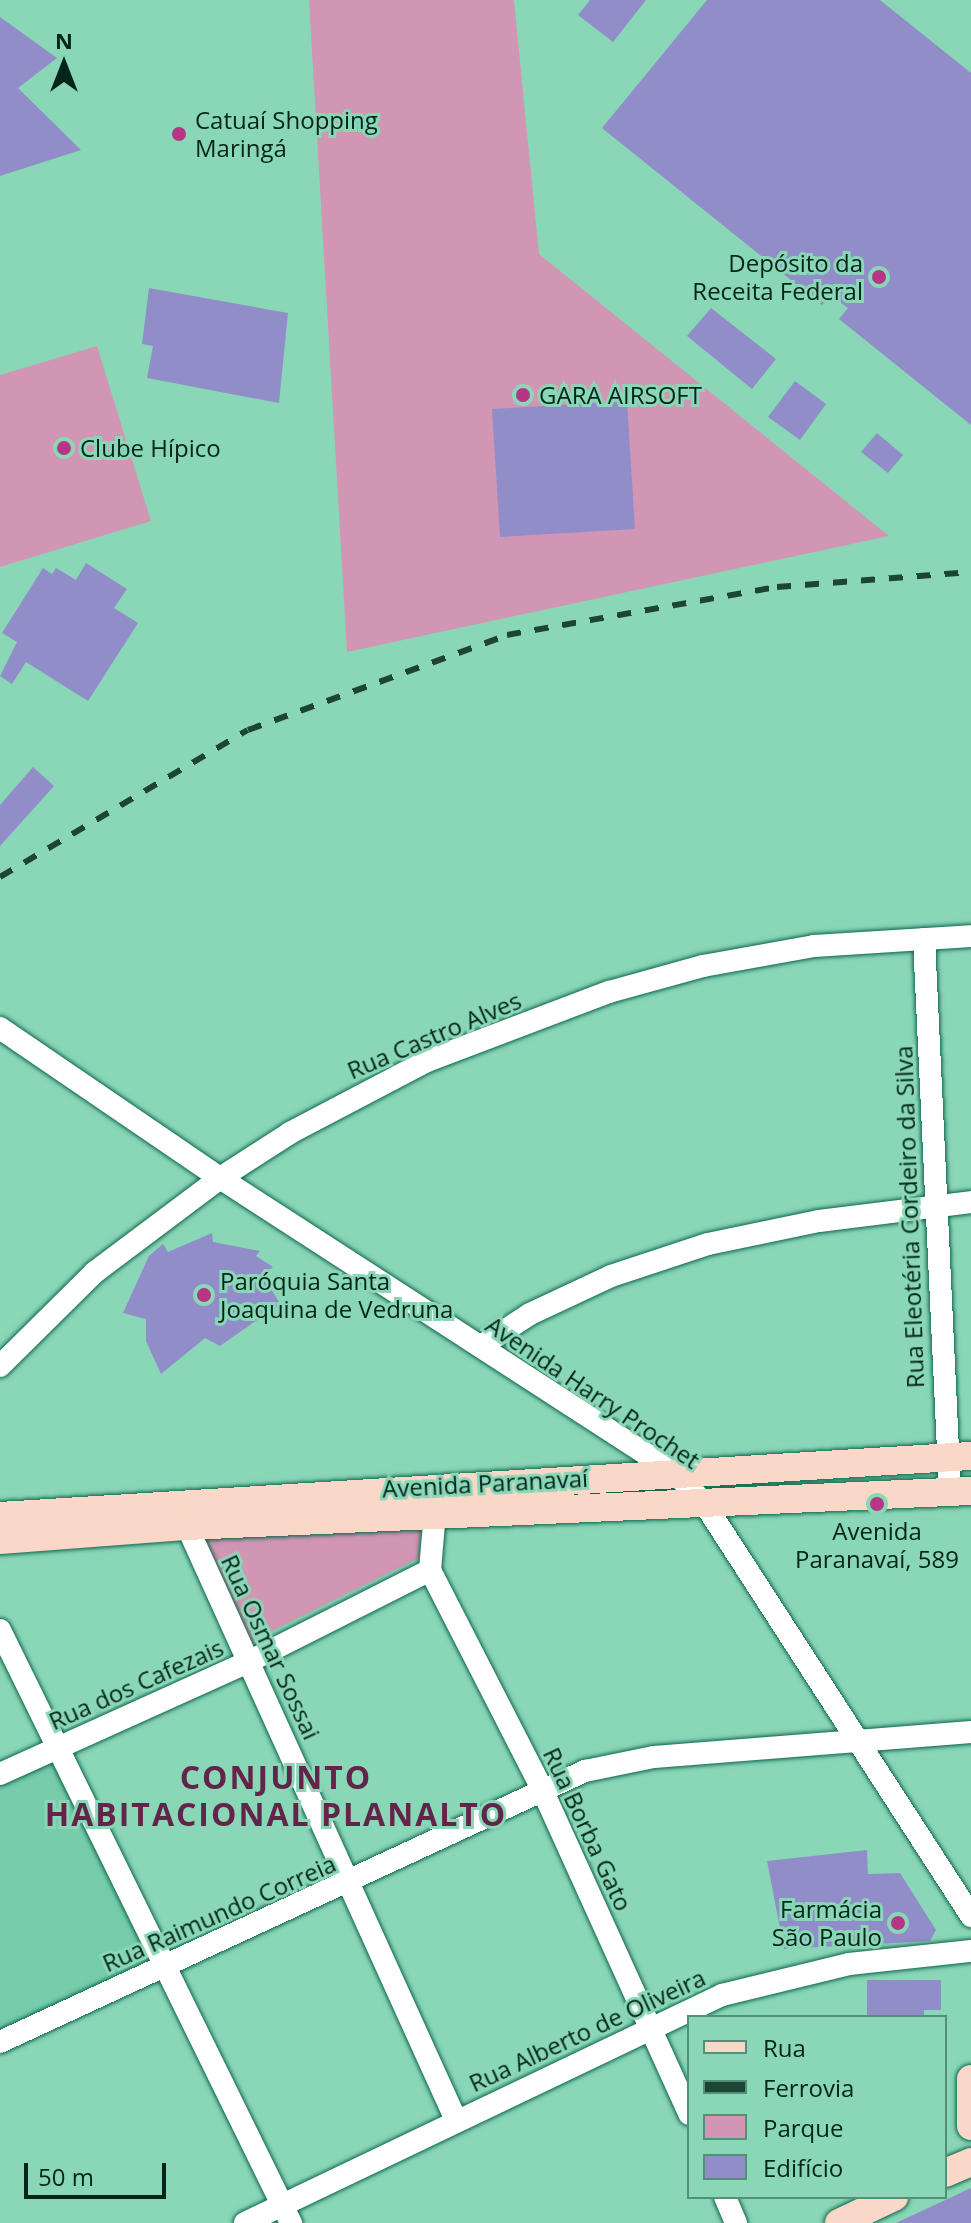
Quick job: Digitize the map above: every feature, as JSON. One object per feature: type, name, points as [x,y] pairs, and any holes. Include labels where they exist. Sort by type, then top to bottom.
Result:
[{"type":"main road","name":"Avenida Paranavaí","points":[[0,1540],[182,1514],[435,1486],[958,1458]]},
{"type":"main road","name":"Avenida Paranavaí","points":[[0,1516],[437,1515],[960,1491]]},
{"type":"main road","points":[[971,2079],[971,2126]]},
{"type":"main road","points":[[947,2172],[971,2162]]},
{"type":"main road","points":[[839,2223],[890,2199]]},
{"type":"street","name":"Rua Castro Alves","points":[[0,1366],[95,1272],[220,1178],[290,1133],[427,1061],[609,992],[703,966],[801,948],[971,936]]},
{"type":"street","name":"Rua Eleotéria Cordeiro da Silva","points":[[924,939],[933,1204],[960,1491]]},
{"type":"street","name":"Avenida Harry Prochet","points":[[0,1028],[220,1178],[674,1472],[704,1503],[971,1916]]},
{"type":"street","points":[[481,1346],[530,1314],[611,1276],[708,1244],[933,1204],[971,1202]]},
{"type":"street","points":[[430,1570],[437,1515],[435,1486]]},
{"type":"street","name":"Rua Osmar Sossai","points":[[182,1514],[456,2120]]},
{"type":"street","name":"Rua dos Cafezais","points":[[0,1774],[248,1662],[430,1570]]},
{"type":"street","name":"Rua Borba Gato","points":[[430,1570],[541,1787],[687,2109]]},
{"type":"street","points":[[0,1630],[61,1745],[287,2214]]},
{"type":"street","name":"Rua Raimundo Correia","points":[[0,2042],[350,1883],[541,1787],[585,1771],[654,1757],[858,1738],[971,1732]]},
{"type":"street","name":"Rua Alberto de Oliveira","points":[[245,2223],[287,2214],[456,2120],[722,1995],[783,1976],[971,1951]]},
{"type":"street","points":[[726,2199],[736,2223]]},
{"type":"shaded area","points":[[61,1745],[166,1964],[0,2042],[0,1774]]},
{"type":"green space","name":"GARA AIRSOFT","points":[[309,0],[514,0],[539,254],[889,536],[347,652]]},
{"type":"green space","name":"Clube Hípico","points":[[97,346],[151,521],[0,567],[0,375]]},
{"type":"green space","points":[[421,1526],[419,1558],[250,1642],[200,1532]]},
{"type":"building","points":[[590,0],[646,0],[613,42],[578,15]]},
{"type":"building","name":"Depósito da Receita Federal","points":[[707,0],[880,0],[971,73],[971,425],[839,319],[848,308],[830,295],[822,305],[602,128]]},
{"type":"building","points":[[0,17],[57,58],[18,88],[81,150],[0,176]]},
{"type":"building","points":[[149,288],[288,313],[279,403],[147,378],[153,346],[142,344]]},
{"type":"building","points":[[711,308],[776,359],[752,389],[687,336]]},
{"type":"building","points":[[795,381],[826,404],[800,440],[768,417]]},
{"type":"building","points":[[627,401],[635,529],[500,537],[492,409]]},
{"type":"building","points":[[877,433],[903,455],[888,473],[861,452]]},
{"type":"building","points":[[86,563],[127,589],[114,608],[138,623],[88,701],[26,662],[12,684],[0,676],[17,642],[2,633],[43,568],[52,574],[56,568],[76,580]]},
{"type":"building","points":[[33,767],[54,786],[0,846],[0,805]]},
{"type":"building","name":"Paróquia Santa Joaquina de Vedruna","points":[[212,1233],[213,1242],[260,1251],[256,1256],[273,1267],[263,1275],[280,1304],[220,1346],[205,1338],[161,1374],[146,1341],[146,1319],[123,1313],[149,1256],[163,1244],[168,1252]]},
{"type":"building","points":[[867,1850],[868,1874],[900,1873],[936,1930],[930,1941],[784,1949],[767,1861]]},
{"type":"building","points":[[867,1980],[941,1980],[941,2010],[924,2010],[924,2015],[867,2015]]},
{"type":"building","points":[[971,2188],[971,2223],[896,2223]]},
{"type":"railway","points":[[0,877],[248,730],[507,635],[777,587],[971,572]]},
{"type":"place","name":"Catuaí Shopping Maringá","points":[[179,134]]},
{"type":"place","name":"Depósito da Receita Federal","points":[[879,277]]},
{"type":"place","name":"GARA AIRSOFT","points":[[523,395]]},
{"type":"place","name":"Clube Hípico","points":[[64,448]]},
{"type":"place","name":"Paróquia Santa Joaquina de Vedruna","points":[[204,1295]]},
{"type":"place","name":"Avenida Paranavaí, 589","points":[[877,1504]]},
{"type":"place","name":"Farmácia São Paulo","points":[[898,1923]]},
{"type":"district","name":"CONJUNTO HABITACIONAL PLANALTO","points":[[276,1796]]}]
